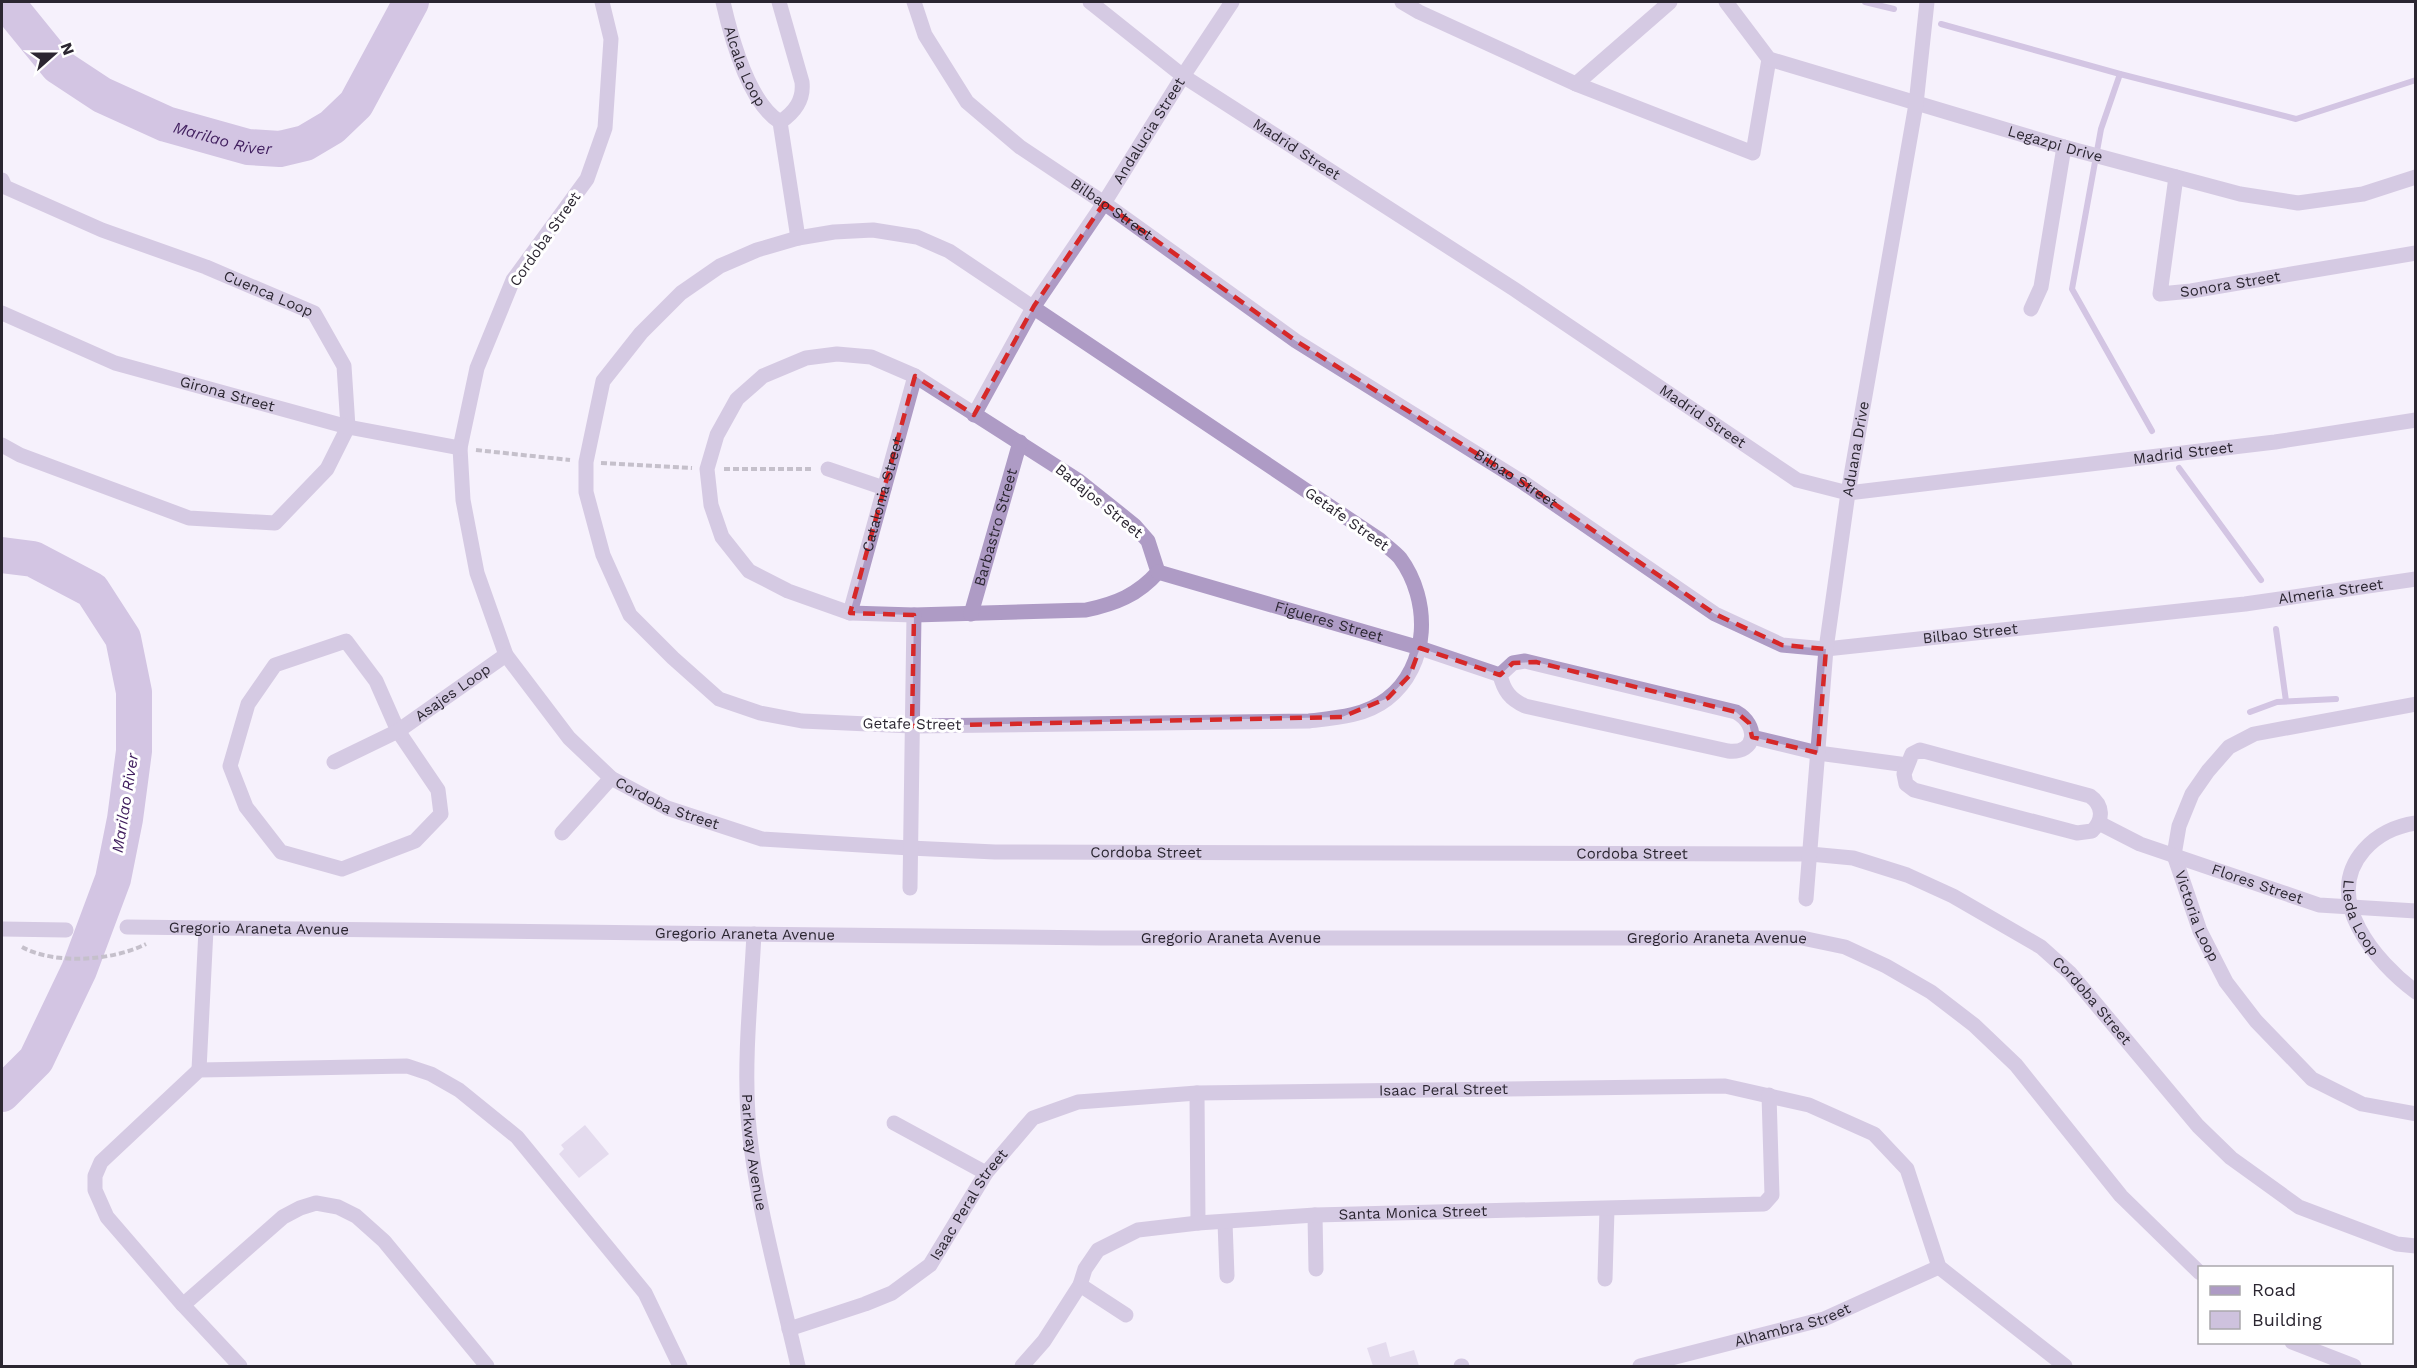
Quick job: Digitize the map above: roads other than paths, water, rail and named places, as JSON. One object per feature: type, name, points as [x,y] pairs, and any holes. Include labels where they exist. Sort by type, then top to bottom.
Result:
[{"type":"street","name":"Cordoba Street","points":[[602,2],[611,39],[605,128],[587,179],[513,280],[477,368],[460,448],[463,500],[477,573],[506,655],[569,738],[611,777],[667,808],[762,839],[995,852],[1810,854],[1853,858],[1907,875],[1953,897],[2041,947],[2070,973],[2198,1126],[2231,1158],[2299,1207],[2387,1241],[2415,1246]]},
{"type":"street","name":"Alcala Loop","points":[[723,2],[752,91],[769,115],[780,122]]},
{"type":"street","points":[[779,2],[802,82],[803,93],[790,116],[780,122],[798,238]]},
{"type":"street","name":"Bilbao Street","points":[[914,2],[925,35],[968,102],[1020,147],[1104,203],[1296,340],[1524,483],[1715,614],[1782,645],[1826,649],[2246,604]]},
{"type":"street","name":"Madrid Street","points":[[1090,2],[1183,76],[1514,289],[1797,480],[1848,493],[2275,442],[2415,420]]},
{"type":"street","name":"Andalucia Street","points":[[974,415],[1034,306],[1104,203],[1232,2]]},
{"type":"street","points":[[1402,2],[1576,84],[1753,153],[1768,59],[1726,2]]},
{"type":"street","points":[[1419,12],[1433,2]]},
{"type":"street","points":[[1576,84],[1670,2]]},
{"type":"street","name":"Aduana Drive","points":[[1806,899],[1826,649],[1848,493],[1916,104],[1927,2]]},
{"type":"street","name":"Legazpi Drive","points":[[1768,59],[2064,147],[2240,194],[2298,203],[2363,194],[2415,177]]},
{"type":"street","points":[[2031,309],[2041,287],[2064,147]]},
{"type":"street","name":"Sonora Street","points":[[2176,177],[2160,294],[2415,253]]},
{"type":"street","name":"Cuenca Loop","points":[[2,180],[5,187],[102,230],[206,267],[314,313],[344,366],[348,427]]},
{"type":"street","name":"Getafe Street","points":[[873,231],[917,237],[949,250],[1034,306],[1380,540],[1400,558],[1413,582],[1422,606],[1420,648],[1410,675],[1388,699],[1365,711],[1342,717],[1309,721],[912,726],[802,721],[760,713],[719,699],[630,615],[603,555],[586,492],[586,462],[603,381],[641,333],[681,293],[720,266],[757,250],[798,238],[834,232],[873,231]]},
{"type":"street","name":"Girona Street","points":[[2,313],[116,363],[348,427],[460,448]]},
{"type":"street","name":"Badajos Street","points":[[837,354],[871,357],[915,376],[974,415],[1079,481],[1134,525],[1148,541],[1158,572],[1147,585],[1133,595],[1110,605],[1086,610],[914,615],[850,613],[788,591],[749,571],[722,537],[711,505],[707,469],[717,435],[737,399],[763,376],[806,358],[837,354]]},
{"type":"street","name":"Catalonia Street","points":[[850,613],[915,376]]},
{"type":"street","points":[[2,445],[20,455],[189,518],[275,523],[327,469],[348,427]]},
{"type":"street","name":"Barbastro Street","points":[[971,614],[1020,442]]},
{"type":"street","points":[[828,470],[884,488]]},
{"type":"street","name":"Figueres Street","points":[[1158,572],[1420,648],[1500,675]]},
{"type":"street","name":"Almeria Street","points":[[2246,604],[2415,579]]},
{"type":"street","points":[[910,888],[914,615]]},
{"type":"street","name":"Asajes Loop","points":[[346,641],[376,681],[398,730],[438,790],[441,814],[415,841],[342,869],[281,852],[246,807],[230,766],[248,704],[275,665],[346,641]]},
{"type":"street","name":"Asajes Loop","points":[[398,730],[506,655]]},
{"type":"street","points":[[1519,662],[1547,665],[1736,712],[1749,723],[1752,737],[1743,750],[1728,751],[1525,706],[1507,694],[1500,675],[1506,668],[1519,662]]},
{"type":"street","name":"Victoria Loop","points":[[2415,704],[2254,734],[2229,747],[2192,794],[2178,826],[2174,855],[2200,931],[2226,982],[2256,1021],[2312,1078],[2362,1104],[2415,1114]]},
{"type":"street","points":[[334,762],[398,730]]},
{"type":"street","points":[[1752,737],[1818,753],[1907,765]]},
{"type":"street","points":[[1920,750],[2090,796],[2098,805],[2101,817],[2092,831],[2077,833],[1914,790],[1904,780],[1907,765],[1912,754],[1920,750]]},
{"type":"street","points":[[562,833],[611,777]]},
{"type":"street","name":"Flores Street","points":[[2099,823],[2140,844],[2319,905],[2415,910]]},
{"type":"street","name":"Lleda Loop","points":[[2415,823],[2377,837],[2356,859],[2348,879],[2350,906],[2360,932],[2377,958],[2392,975],[2415,992]]},
{"type":"street","name":"Gregorio Araneta Avenue","points":[[127,927],[1101,938],[1802,938],[1845,947],[1931,992],[1974,1025],[2016,1065],[2121,1196],[2198,1272]]},
{"type":"street","points":[[2,929],[66,930]]},
{"type":"street","points":[[200,1070],[206,929]]},
{"type":"street","name":"Parkway Avenue","points":[[754,934],[747,1064],[748,1116],[756,1176],[798,1366]]},
{"type":"street","points":[[240,1366],[183,1305],[107,1217],[95,1190],[95,1176],[101,1162],[200,1070],[407,1066],[431,1074],[459,1090],[517,1137],[645,1293],[680,1366]]},
{"type":"street","name":"Isaac Peral Street","points":[[789,1329],[892,1293],[930,1265],[986,1173],[1033,1118],[1078,1102],[1197,1093],[1725,1086],[1769,1095],[1809,1105],[1874,1134],[1907,1169],[1939,1267]]},
{"type":"street","points":[[1197,1093],[1198,1223]]},
{"type":"street","name":"Santa Monica Street","points":[[1022,1366],[1044,1341],[1080,1285],[1084,1269],[1098,1250],[1138,1230],[1198,1223],[1315,1215],[1764,1204],[1772,1195],[1769,1095]]},
{"type":"street","points":[[894,1123],[986,1173]]},
{"type":"street","points":[[183,1305],[283,1217],[316,1203],[338,1207],[356,1216],[384,1241],[487,1366]]},
{"type":"street","points":[[1605,1279],[1607,1209]]},
{"type":"street","points":[[1315,1215],[1316,1269]]},
{"type":"street","points":[[1225,1222],[1227,1276]]},
{"type":"street","points":[[1939,1267],[2064,1366]]},
{"type":"street","name":"Alhambra Street","points":[[1640,1366],[1824,1318],[1939,1267]]},
{"type":"street","points":[[1080,1285],[1126,1315]]},
{"type":"street","points":[[2297,1344],[2354,1366]]},
{"type":"waterway","name":"Marilao River","points":[[6,2],[58,66],[102,95],[166,124],[248,147],[280,149],[305,143],[332,127],[356,104],[411,2]]},
{"type":"waterway","points":[[1865,2],[1894,9]]},
{"type":"waterway","points":[[1941,24],[2120,74],[2296,119],[2416,80]]},
{"type":"waterway","points":[[2120,74],[2101,129],[2072,289],[2152,431]]},
{"type":"waterway","points":[[2179,468],[2261,580]]},
{"type":"waterway","name":"Marilao River","points":[[2,555],[33,559],[92,590],[123,638],[134,692],[134,751],[125,819],[113,879],[79,970],[36,1060],[2,1094]]},
{"type":"waterway","points":[[2276,629],[2286,701]]},
{"type":"waterway","points":[[2250,712],[2277,702],[2336,699]]}]
